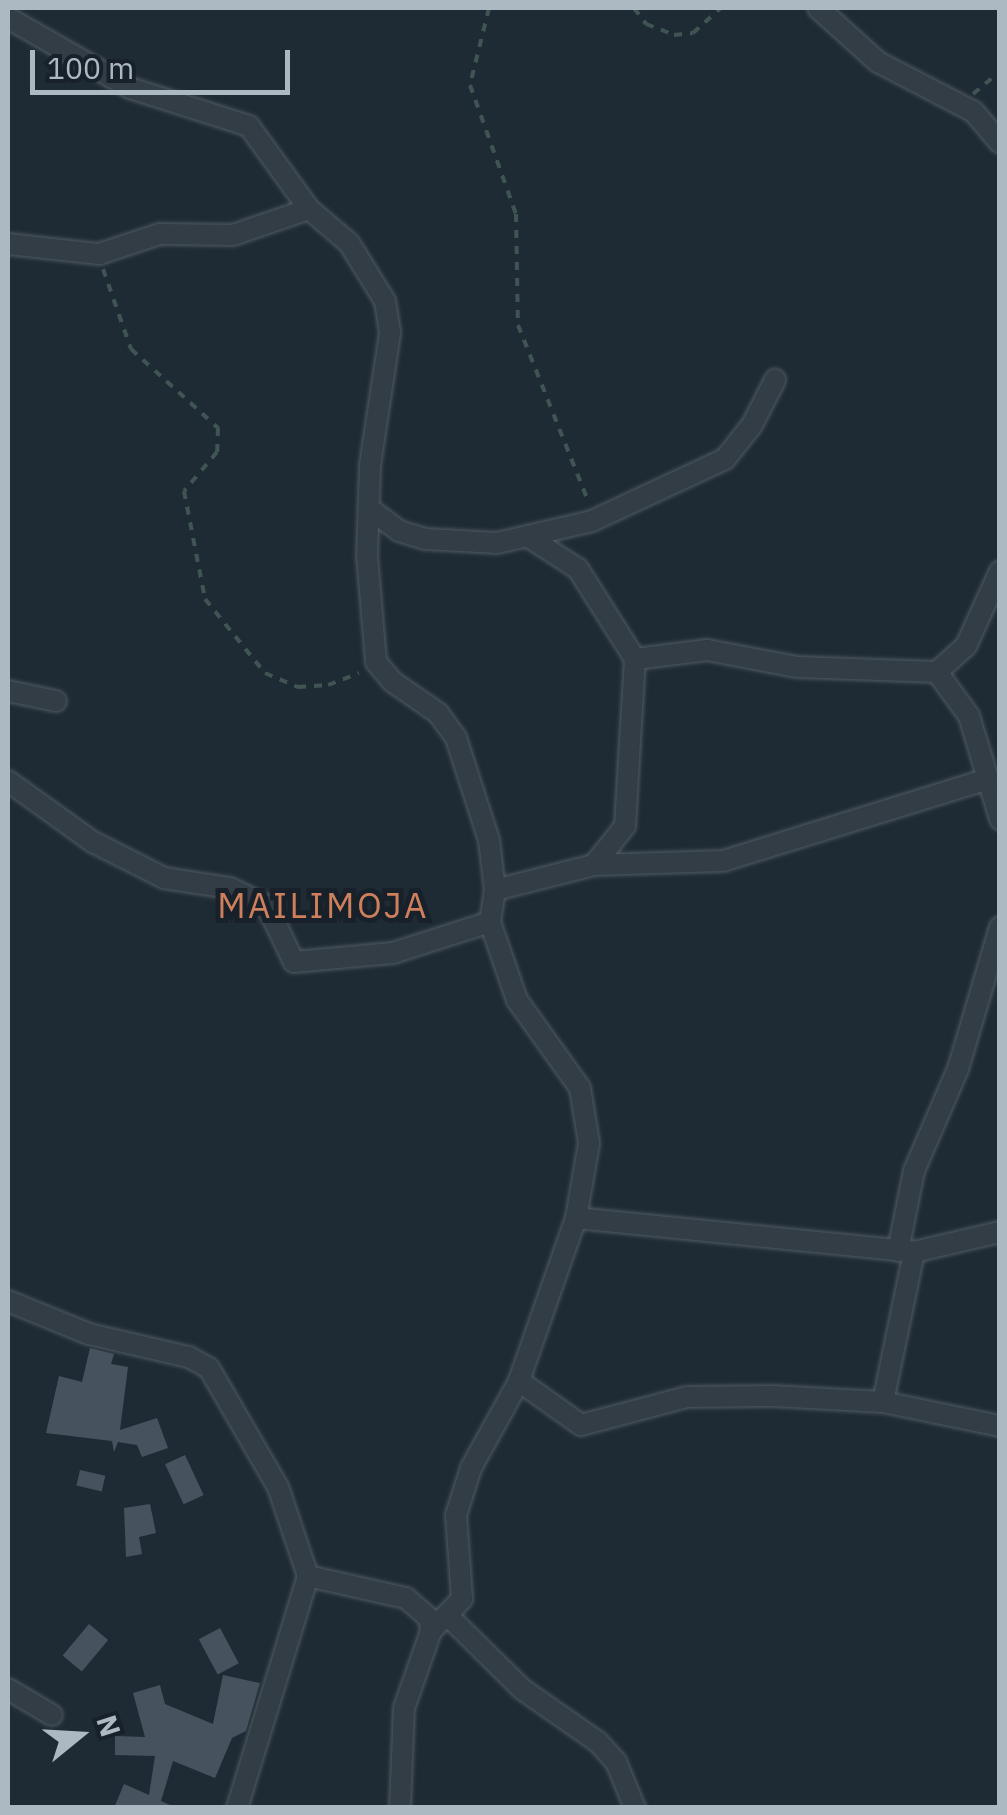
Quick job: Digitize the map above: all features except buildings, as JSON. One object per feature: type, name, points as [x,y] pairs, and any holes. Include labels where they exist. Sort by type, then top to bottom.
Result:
[{"type":"street","points":[[818,8],[878,62],[961,104],[1000,143]]},
{"type":"street","points":[[8,18],[130,88],[249,126],[308,209],[350,244],[385,302],[390,334],[370,466],[376,662],[393,682],[438,713],[456,738],[489,840],[495,890],[490,922],[516,1000],[580,1088],[587,1114],[576,1218],[519,1381],[471,1468],[456,1515],[462,1599],[474,1635]]},
{"type":"street","points":[[8,244],[99,254],[160,234],[233,235],[308,209]]},
{"type":"street","points":[[370,509],[399,531],[426,539],[530,538],[592,521],[725,458],[752,425],[775,380]]},
{"type":"street","points":[[530,538],[578,569],[635,660],[625,826],[594,865]]},
{"type":"street","points":[[635,660],[707,650],[797,666],[936,672],[966,646],[1000,572]]},
{"type":"street","points":[[936,672],[969,716],[1000,820]]},
{"type":"street","points":[[8,691],[56,700]]},
{"type":"street","points":[[495,890],[594,865],[723,861],[988,779]]},
{"type":"street","points":[[8,781],[94,842],[164,878],[230,888],[268,906],[294,962],[393,953],[490,922]]},
{"type":"street","points":[[882,1402],[906,1252],[914,1170],[958,1068],[1000,927]]},
{"type":"street","points":[[576,1218],[906,1252],[1000,1232]]},
{"type":"street","points":[[8,1301],[89,1334],[189,1357],[209,1368],[278,1487],[308,1576],[237,1808]]},
{"type":"street","points":[[519,1381],[592,1426],[688,1398],[882,1402],[1000,1426]]},
{"type":"street","points":[[308,1576],[406,1598],[429,1618],[431,1631]]},
{"type":"street","points":[[400,1808],[404,1708],[431,1631],[462,1599]]},
{"type":"street","points":[[447,1615],[474,1635],[522,1688],[616,1762],[635,1808]]},
{"type":"street","points":[[8,1689],[52,1715]]},
{"type":"path","points":[[489,8],[470,84],[516,214],[518,325],[536,380],[572,450],[592,521]]},
{"type":"path","points":[[634,8],[646,24],[674,35],[693,33],[721,8]]},
{"type":"path","points":[[961,104],[1000,71]]},
{"type":"path","points":[[99,254],[122,336],[218,428],[217,452],[184,490],[205,599],[264,673],[298,686],[328,686],[376,662]]},
{"type":"district","name":"MAILIMOJA","points":[[323,905]]}]
